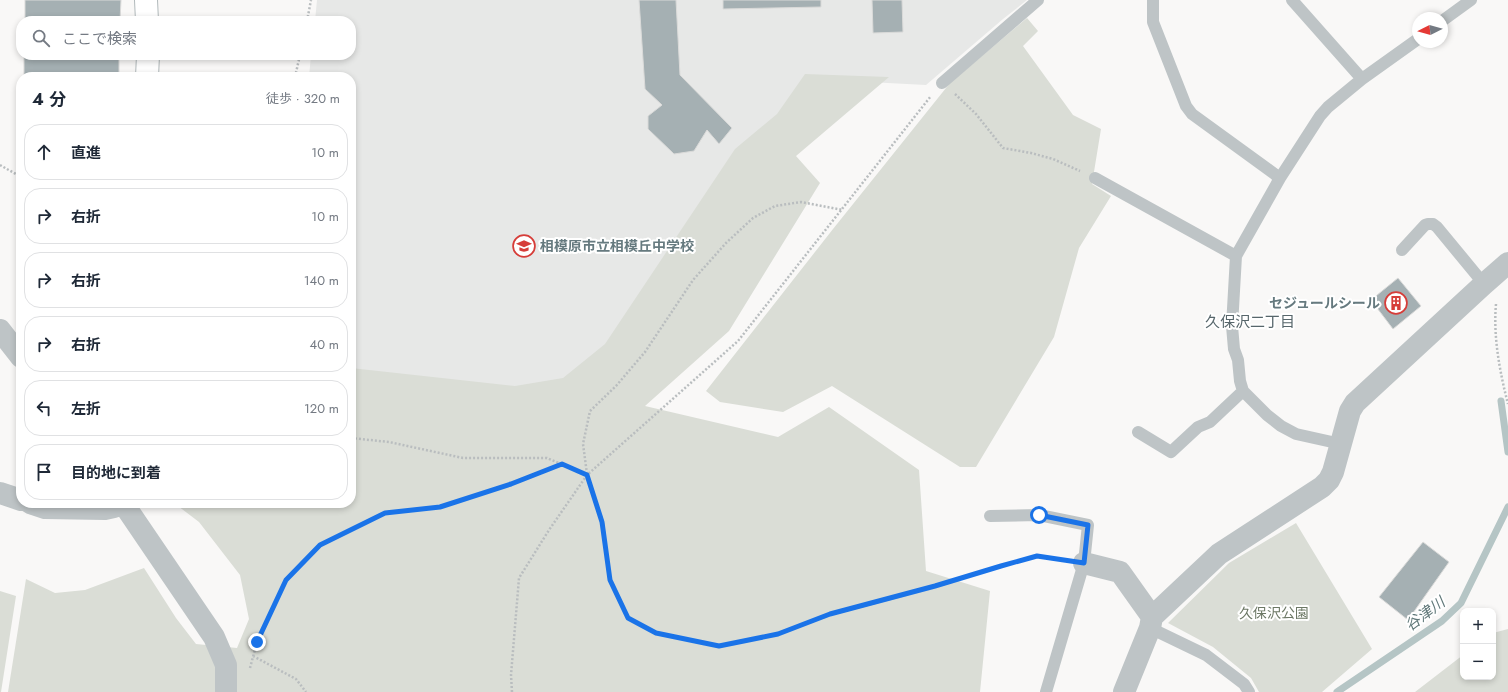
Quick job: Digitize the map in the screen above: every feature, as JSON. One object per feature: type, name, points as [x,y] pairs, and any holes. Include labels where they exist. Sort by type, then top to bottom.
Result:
[{"type":"street","points":[[146,0],[147,16]]},
{"type":"street","points":[[147,72],[148,60]]},
{"type":"street","points":[[1124,692],[1151,623],[1219,554],[1322,487],[1329,480],[1333,472],[1350,411],[1355,403],[1508,263]]},
{"type":"street","points":[[0,330],[16,351]]},
{"type":"street","points":[[0,493],[16,498]]},
{"type":"street","points":[[45,508],[110,508]]},
{"type":"street","points":[[126,508],[214,637],[226,665],[226,692]]},
{"type":"street","points":[[1084,563],[1120,572],[1151,623]]},
{"type":"lane","points":[[942,82],[1038,0]]},
{"type":"lane","points":[[1153,0],[1152,22],[1186,106],[1192,114],[1280,178]]},
{"type":"lane","points":[[1292,0],[1362,79]]},
{"type":"lane","points":[[1448,17],[1471,0]]},
{"type":"lane","points":[[1341,444],[1296,434],[1281,426],[1267,415],[1243,391],[1240,381],[1238,360],[1234,349],[1232,326],[1236,256],[1280,178],[1320,116],[1328,107],[1362,79],[1412,42]]},
{"type":"lane","points":[[1095,178],[1236,256]]},
{"type":"lane","points":[[1402,250],[1425,225],[1433,224],[1484,284]]},
{"type":"lane","points":[[1138,432],[1171,452],[1198,427],[1210,422],[1243,391]]},
{"type":"lane","points":[[990,516],[1039,515],[1088,525],[1084,563],[1046,692]]},
{"type":"lane","points":[[1151,623],[1206,655],[1244,684],[1249,692]]},
{"type":"path","points":[[308,16],[311,0]]},
{"type":"path","points":[[296,72],[299,60]]},
{"type":"path","points":[[512,692],[511,674],[519,578],[549,530],[587,475],[738,341],[843,210],[942,82],[976,114],[1003,148],[1053,159],[1095,178]]},
{"type":"path","points":[[0,165],[16,174]]},
{"type":"path","points":[[843,210],[801,202],[775,206],[753,218],[726,243],[693,280],[645,352],[616,386],[590,411],[583,444],[587,475],[602,522],[610,580],[628,618],[656,633],[719,646],[778,634],[830,614],[935,586],[1037,556],[1084,563]]},
{"type":"path","points":[[1496,302],[1497,342],[1503,385],[1508,404]]},
{"type":"path","points":[[356,439],[389,442],[463,458],[547,458],[587,475]]},
{"type":"path","points":[[249,671],[257,642],[286,580],[320,545],[385,513],[440,507],[511,484],[562,464]]},
{"type":"path","points":[[253,656],[296,679],[306,692]]},
{"type":"shaded area","name":"相模原市立相模丘中学校","points":[[317,0],[1027,0],[926,85],[830,80],[583,402],[356,405],[356,72],[309,72],[311,60],[356,60],[356,16],[315,16]]},
{"type":"green space","points":[[1027,18],[1038,31],[1023,46],[1073,115],[1101,129],[1092,184],[1111,196],[1079,248],[1054,337],[976,467],[960,467],[832,386],[783,412],[720,402],[706,391],[950,83]]},
{"type":"green space","points":[[805,74],[889,77],[796,156],[820,183],[729,331],[645,406],[778,437],[829,407],[919,470],[926,571],[990,591],[980,692],[8,692],[26,579],[55,593],[85,590],[144,568],[176,618],[196,644],[237,648],[249,619],[240,575],[199,522],[181,508],[356,508],[356,369],[515,386],[563,378],[605,344],[735,149],[777,114]]},
{"type":"green space","name":"久保沢公園","points":[[1296,523],[1372,649],[1322,692],[1259,692],[1251,678],[1213,647],[1168,623],[1229,563]]},
{"type":"green space","points":[[0,591],[16,596],[1,692],[0,692]]},
{"type":"green space","points":[[1508,629],[1508,692],[1415,692],[1460,657],[1460,680],[1496,680],[1496,632]]},
{"type":"building","points":[[25,0],[121,0],[120,16],[25,16]]},
{"type":"building","points":[[639,0],[676,0],[680,75],[732,128],[719,144],[707,130],[694,151],[674,154],[648,129],[648,116],[662,105],[645,89]]},
{"type":"building","points":[[723,0],[821,0],[821,7],[723,9]]},
{"type":"building","points":[[872,0],[902,0],[903,32],[873,33]]},
{"type":"building","points":[[24,60],[119,60],[119,72],[24,72]]},
{"type":"building","name":"セジュールシール","points":[[1398,278],[1421,306],[1393,329],[1371,300]]},
{"type":"building","points":[[1423,542],[1449,562],[1408,620],[1379,597]]},
{"type":"waterway","name":"谷津川","points":[[1501,401],[1508,452]]},
{"type":"waterway","name":"谷津川","points":[[1337,692],[1442,621],[1461,603],[1508,507]]},
{"type":"place","name":"相模原市立相模丘中学校","points":[[524,246]]},
{"type":"place","name":"セジュールシール","points":[[1396,303]]},
{"type":"district","name":"久保沢二丁目","points":[[1250,322]]},
{"type":"route","points":[[257,642],[286,580],[320,545],[385,513],[440,507],[511,484],[562,464],[587,475],[602,522],[610,580],[628,618],[656,633],[719,646],[778,634],[830,614],[935,586],[1037,556],[1084,563],[1088,525],[1039,515]]}]
